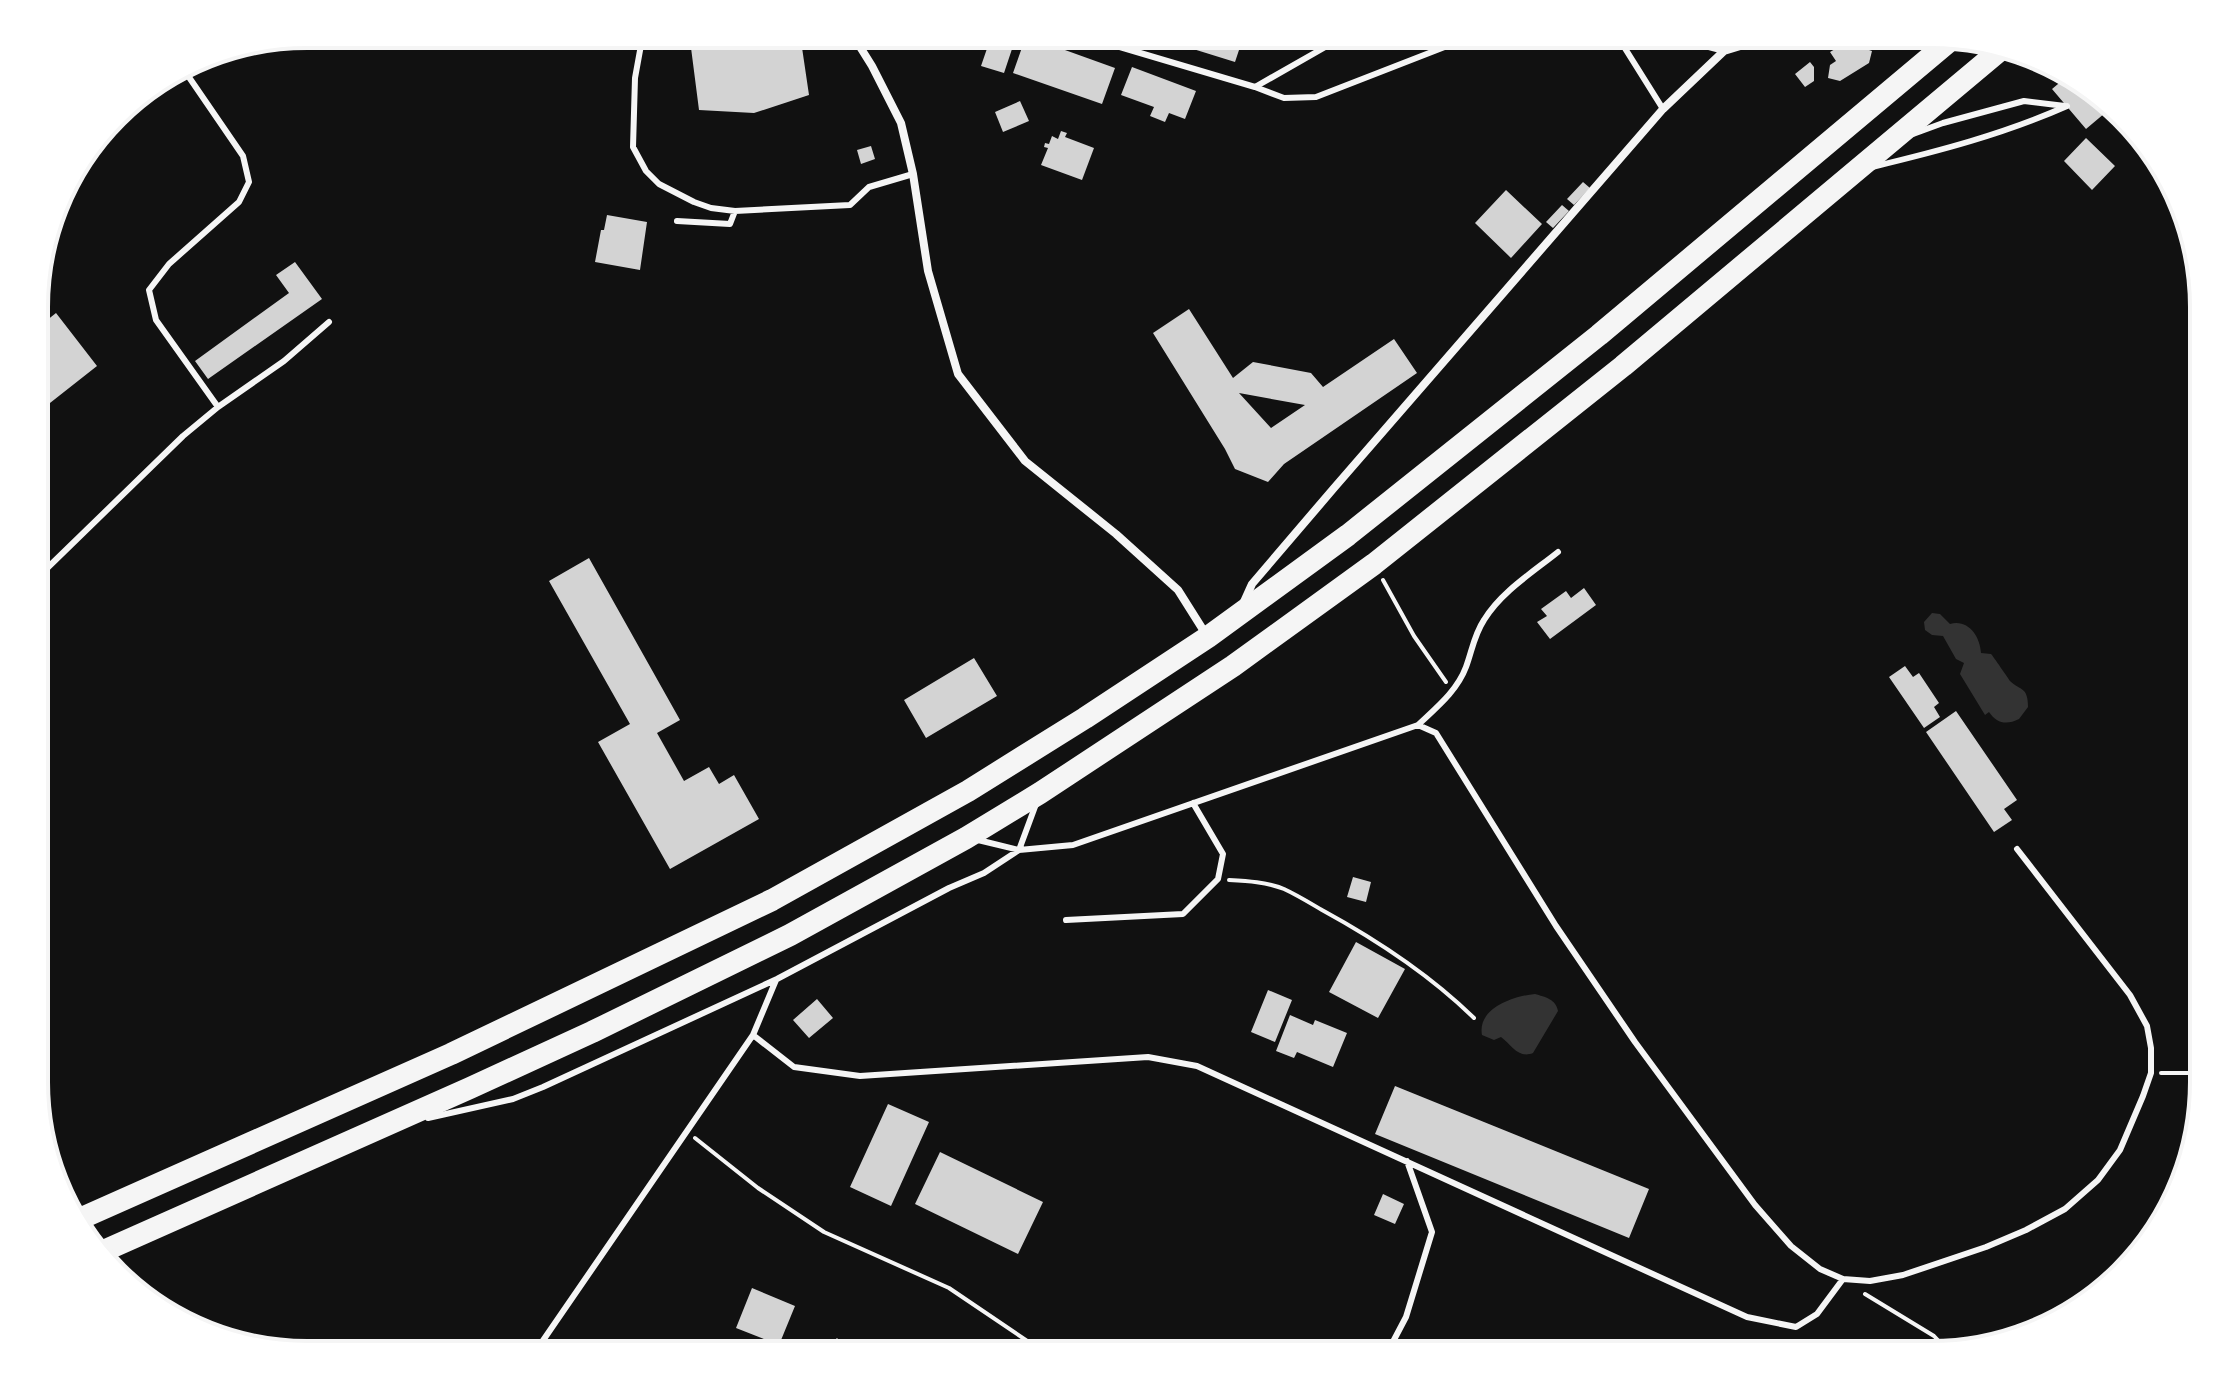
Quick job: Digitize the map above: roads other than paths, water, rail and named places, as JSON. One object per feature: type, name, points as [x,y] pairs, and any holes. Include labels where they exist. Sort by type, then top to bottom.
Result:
[{"type":"highway","points":[[86,1216],[451,1054],[772,900],[968,791],[1085,718],[1208,637],[1348,535],[1587,345],[1940,49]]},
{"type":"highway","points":[[109,1249],[592,1032],[790,935],[966,838],[1040,793],[1233,666],[1374,564],[1623,366],[1993,56]]},
{"type":"highway","points":[[451,1054],[470,1088]]},
{"type":"street","points":[[1237,615],[1252,584],[1663,109],[1724,51],[1733,48]]},
{"type":"street","points":[[861,49],[901,123],[913,174],[928,271],[958,374],[1025,461],[1116,534],[1178,590],[1208,637]]},
{"type":"lane","points":[[1255,87],[1323,48]]},
{"type":"lane","points":[[1128,49],[1284,98],[1316,97],[1441,48]]},
{"type":"lane","points":[[1625,48],[1663,109]]},
{"type":"lane","points":[[1713,48],[1724,51]]},
{"type":"lane","points":[[640,49],[635,78],[633,147],[646,171],[659,184],[694,202],[735,211],[850,205],[869,187],[913,174]]},
{"type":"lane","points":[[189,77],[243,156],[249,182],[239,202],[169,264],[149,290],[156,320],[218,407]]},
{"type":"lane","points":[[1856,171],[1991,136],[2067,106],[2024,101],[1943,123],[1888,144]]},
{"type":"lane","points":[[677,221],[730,224],[735,211]]},
{"type":"lane","points":[[48,567],[183,436],[218,407],[284,361],[329,322]]},
{"type":"lane","points":[[966,838],[1019,850],[1073,845],[1418,725],[1453,692],[1466,668],[1482,621],[1496,604],[1558,552]]},
{"type":"lane","points":[[1418,725],[1436,733],[1565,939],[1635,1042],[1755,1205],[1791,1246],[1820,1269],[1843,1279],[1870,1281],[1903,1275],[1986,1247],[2065,1209],[2098,1180],[2120,1150],[2143,1096],[2151,1073],[2147,1026],[2130,995],[2017,849]]},
{"type":"lane","points":[[384,1125],[513,1099],[777,979],[949,888],[984,873],[1019,850],[1040,793]]},
{"type":"lane","points":[[1066,920],[1183,914],[1218,879],[1223,854],[1193,803]]},
{"type":"lane","points":[[543,1341],[753,1035],[777,979]]},
{"type":"lane","points":[[753,1035],[794,1067],[860,1076],[1148,1057],[1197,1066],[1747,1317],[1796,1327],[1817,1314],[1843,1279]]},
{"type":"lane","points":[[1394,1340],[1406,1317],[1432,1232],[1407,1161]]}]
